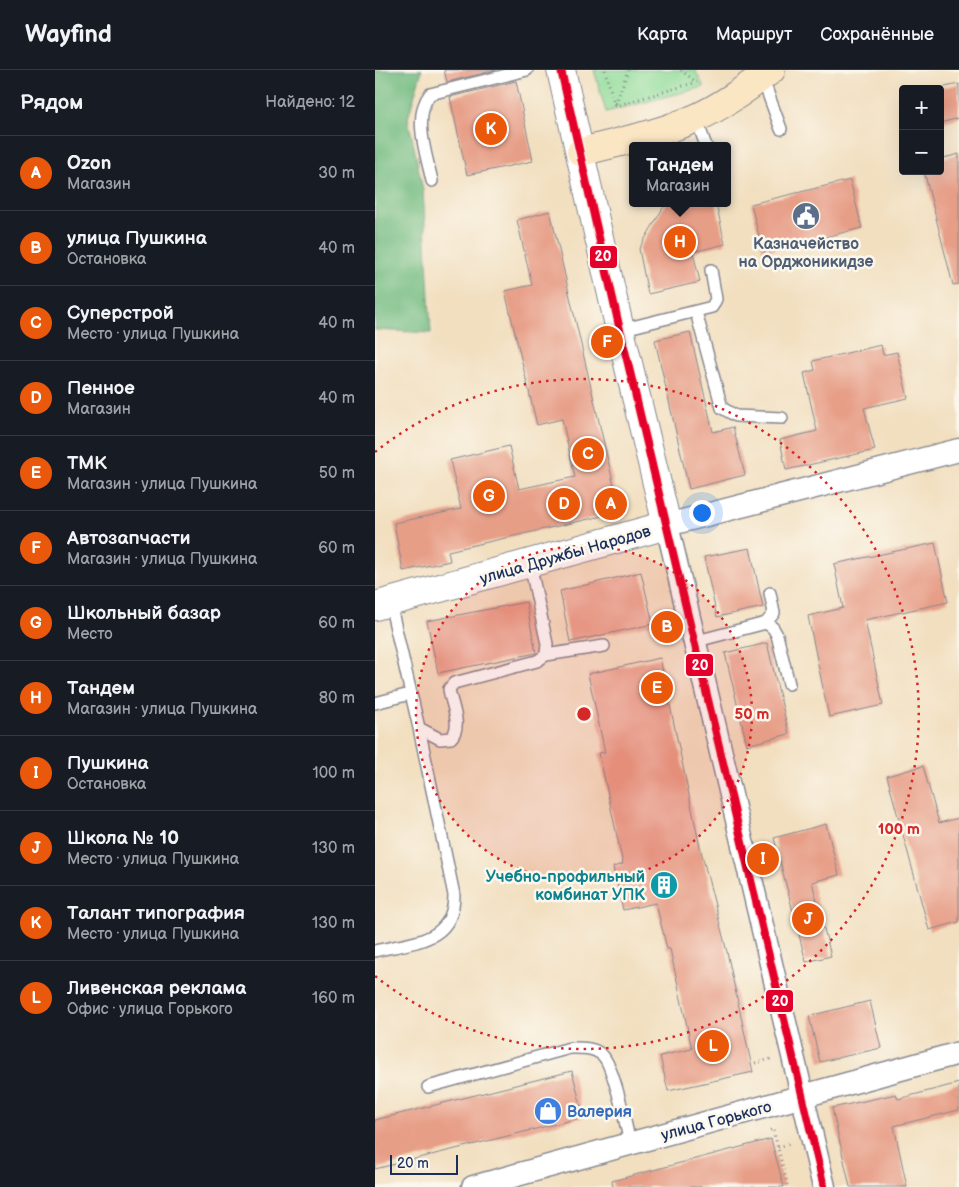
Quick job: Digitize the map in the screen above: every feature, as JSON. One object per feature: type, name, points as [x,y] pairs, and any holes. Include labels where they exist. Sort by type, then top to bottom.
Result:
[{"type":"main road","points":[[581,152],[665,129],[696,118],[767,73]]},
{"type":"street","points":[[561,70],[693,642],[824,1187]]},
{"type":"street","name":"улица Дружбы Народов","points":[[383,605],[667,525],[959,450]]},
{"type":"street","name":"улица Горького","points":[[473,1187],[959,1053]]},
{"type":"lane","points":[[432,182],[421,120],[424,104],[429,94],[527,70]]},
{"type":"lane","points":[[767,73],[781,129]]},
{"type":"lane","points":[[696,118],[705,142]]},
{"type":"lane","points":[[620,330],[712,307],[715,304],[716,293],[711,270]]},
{"type":"lane","points":[[696,312],[721,408],[736,416],[782,418]]},
{"type":"lane","points":[[531,564],[547,644],[546,656]]},
{"type":"lane","points":[[693,642],[766,624],[774,613],[770,593]]},
{"type":"lane","points":[[375,951],[438,934],[450,920],[454,904],[454,895],[419,728],[383,605]]},
{"type":"lane","points":[[766,624],[773,628],[777,635],[789,684]]},
{"type":"lane","points":[[419,728],[440,740],[451,738],[457,730],[449,689],[454,683],[537,661],[546,656],[604,646]]},
{"type":"lane","points":[[375,703],[410,694]]},
{"type":"lane","points":[[428,1086],[570,1048],[587,1048],[601,1054],[609,1065],[630,1143]]},
{"type":"path","points":[[605,70],[615,106]]},
{"type":"path","points":[[615,106],[628,70]]},
{"type":"path","points":[[615,106],[697,82],[681,70]]},
{"type":"path","points":[[778,1147],[788,1187]]},
{"type":"green space","points":[[375,70],[422,70],[408,118],[423,190],[431,333],[375,330]]},
{"type":"green space","points":[[594,70],[695,70],[704,87],[606,112]]},
{"type":"building","points":[[444,70],[496,70],[447,82]]},
{"type":"building","points":[[516,81],[533,161],[467,175],[450,97]]},
{"type":"building","points":[[959,84],[959,118],[944,122],[944,87]]},
{"type":"building","points":[[959,154],[959,284],[953,285],[925,175],[944,175],[944,158]]},
{"type":"building","name":"Казначейство на Орджоникидзе","points":[[850,180],[862,228],[763,252],[751,204]]},
{"type":"building","points":[[664,207],[717,207],[725,244],[693,252],[700,282],[648,294],[639,249]]},
{"type":"building","points":[[550,211],[620,512],[448,551],[450,561],[403,571],[394,523],[461,509],[450,460],[509,446],[519,489],[575,477],[562,419],[537,425],[505,291],[532,285],[517,220]]},
{"type":"building","points":[[690,332],[713,432],[733,427],[745,475],[689,489],[655,340]]},
{"type":"building","points":[[881,345],[883,355],[897,352],[908,398],[864,408],[875,450],[786,470],[780,440],[817,431],[804,373],[815,370],[813,361]]},
{"type":"building","points":[[935,543],[948,602],[865,620],[883,705],[829,717],[808,616],[843,608],[834,564]]},
{"type":"building","points":[[750,548],[763,607],[717,617],[704,557]]},
{"type":"building","points":[[641,572],[653,624],[570,642],[560,591]]},
{"type":"building","points":[[526,602],[536,653],[438,673],[427,621]]},
{"type":"building","points":[[767,643],[789,734],[747,745],[725,653]]},
{"type":"building","points":[[660,658],[700,847],[727,952],[753,1072],[668,1091],[660,1056],[692,1049],[670,949],[667,949],[656,903],[623,910],[613,867],[623,864],[599,753],[605,752],[588,674]]},
{"type":"building","points":[[923,766],[939,823],[959,818],[959,922],[929,930],[887,776]]},
{"type":"building","points":[[826,824],[839,875],[812,882],[831,956],[806,962],[774,838]]},
{"type":"building","points":[[870,1001],[881,1048],[820,1062],[809,1016]]},
{"type":"building","points":[[572,1071],[584,1117],[375,1169],[375,1120]]},
{"type":"building","points":[[959,1083],[959,1110],[894,1126],[907,1187],[850,1187],[832,1108],[896,1094],[898,1099]]},
{"type":"building","points":[[771,1139],[784,1187],[613,1187],[612,1181]]},
{"type":"transit line","name":"20","points":[[561,70],[620,330],[824,1187]]},
{"type":"place","name":"Талант типография","points":[[491,129]]},
{"type":"place","name":"Казначейство на Орджоникидзе","points":[[806,216]]},
{"type":"place","name":"Тандем","points":[[680,242]]},
{"type":"place","name":"Автозапчасти","points":[[607,342]]},
{"type":"place","name":"Суперстрой","points":[[588,454]]},
{"type":"place","name":"Школьный базар","points":[[489,496]]},
{"type":"place","name":"Пенное","points":[[564,504]]},
{"type":"place","name":"Ozon","points":[[611,504]]},
{"type":"place","name":"улица Пушкина","points":[[667,627]]},
{"type":"place","name":"ТМК","points":[[657,688]]},
{"type":"place","name":"Пушкина","points":[[763,859]]},
{"type":"place","name":"Учебно-профильный комбинат УПК","points":[[664,885]]},
{"type":"place","name":"Школа № 10","points":[[808,919]]},
{"type":"place","name":"Ливенская реклама","points":[[713,1046]]},
{"type":"place","name":"Валерия","points":[[548,1111]]}]
